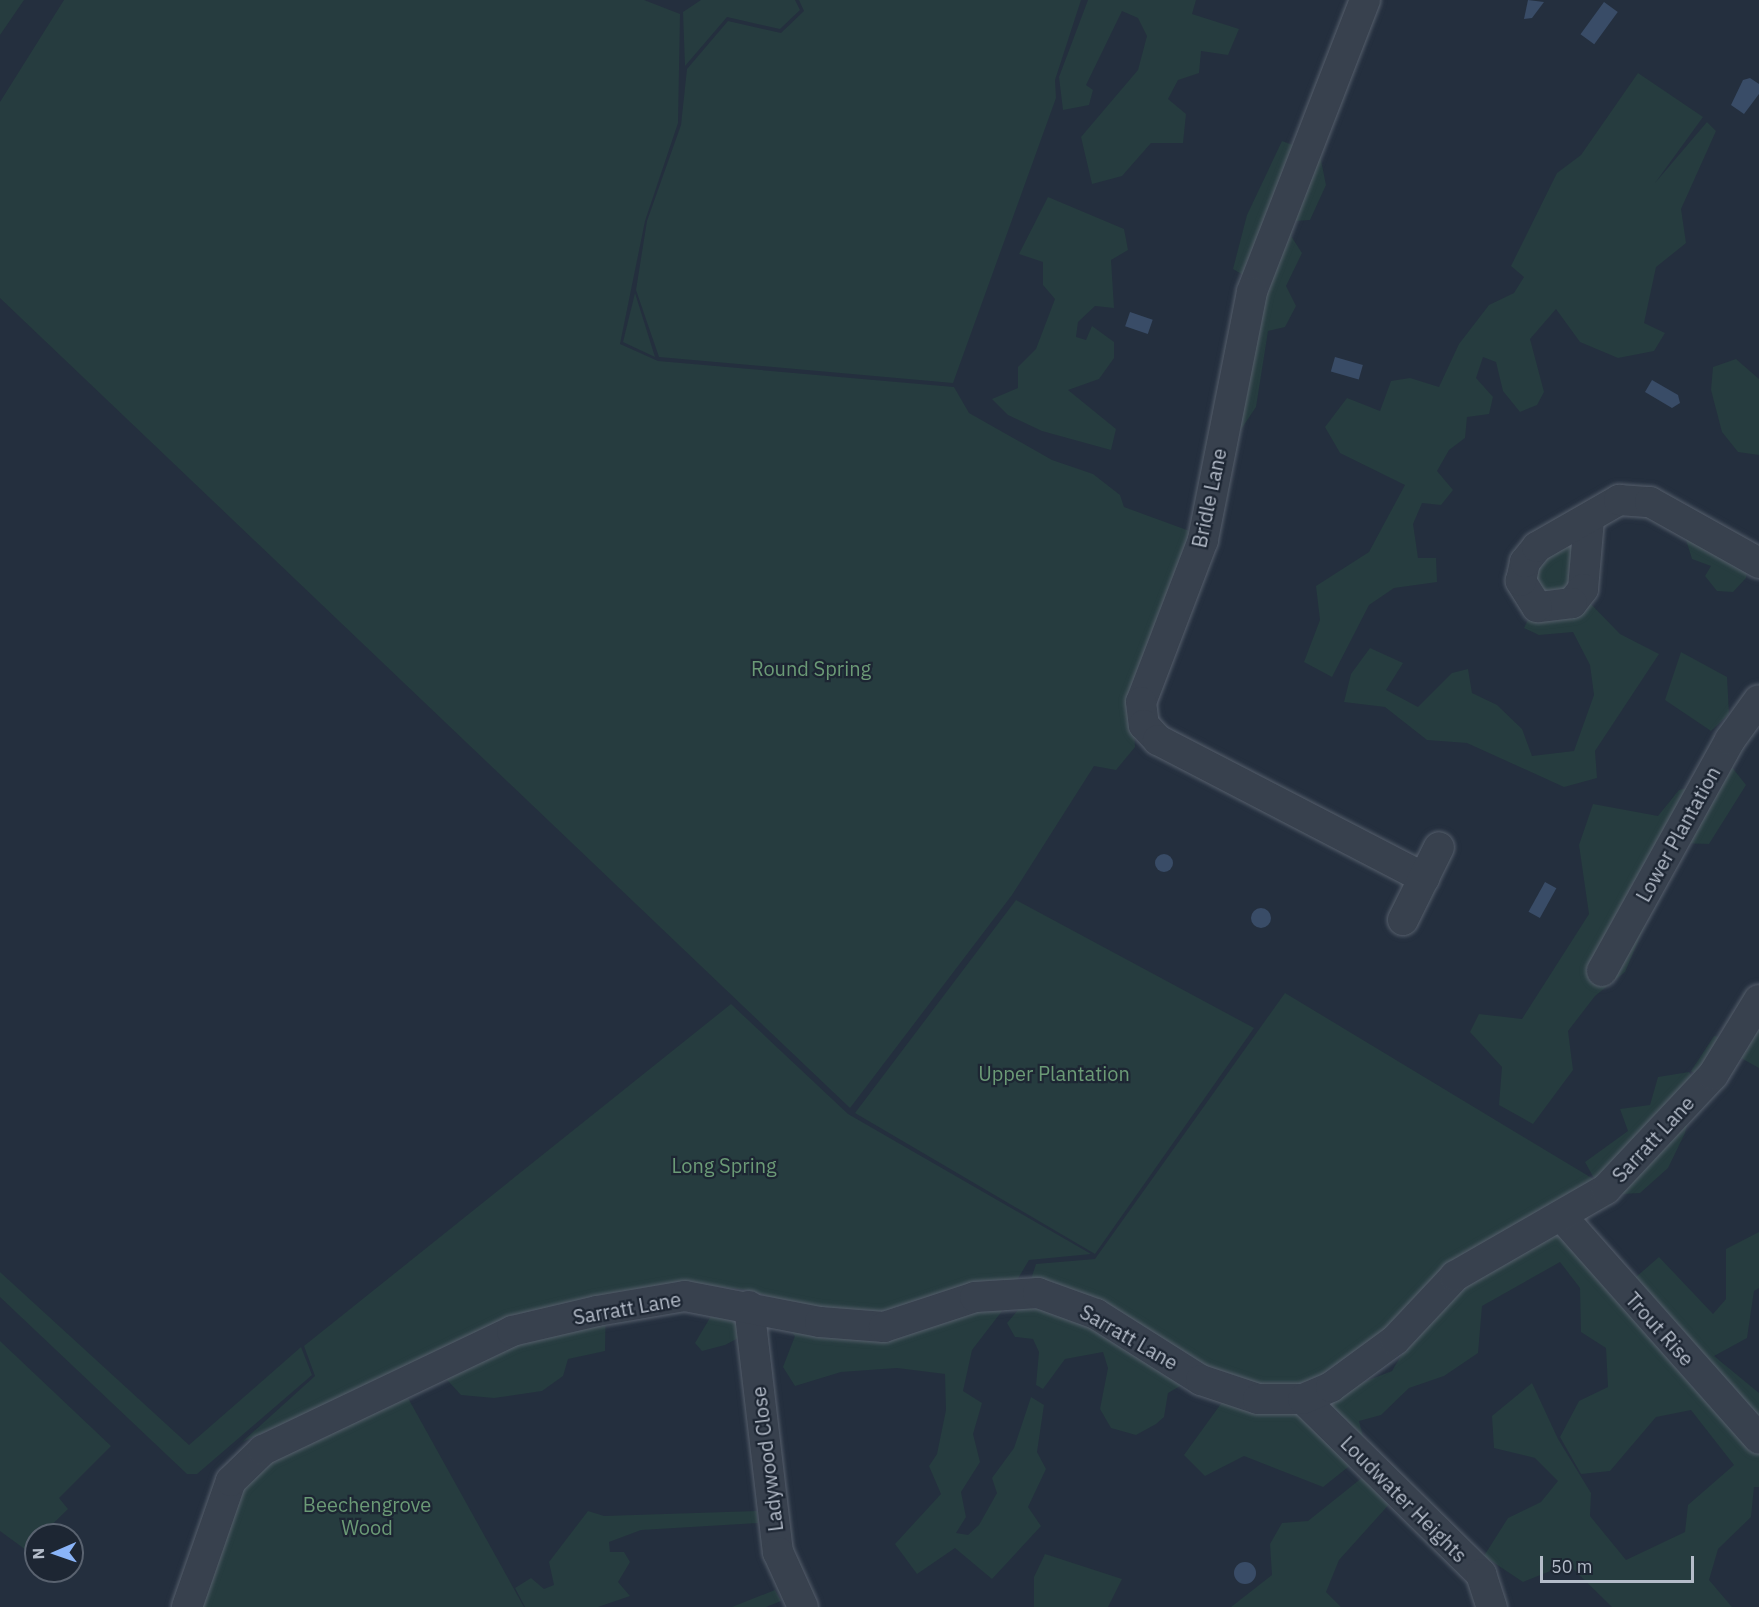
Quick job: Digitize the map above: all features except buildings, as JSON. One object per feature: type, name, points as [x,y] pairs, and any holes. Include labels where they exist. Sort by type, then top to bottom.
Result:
[{"type":"street","name":"Bridle Lane","points":[[1365,0],[1252,292],[1203,540],[1142,702],[1144,725],[1158,740],[1424,878]]},
{"type":"street","points":[[1589,519],[1619,500],[1650,502],[1759,563]]},
{"type":"street","name":"Lower Plantation","points":[[1602,971],[1730,741],[1759,700]]},
{"type":"street","points":[[1403,920],[1439,847]]},
{"type":"street","name":"Sarratt Lane","points":[[187,1607],[231,1481],[263,1450],[512,1331],[685,1296],[749,1306],[820,1322],[884,1327],[975,1297],[1038,1293],[1096,1314],[1201,1380],[1258,1399],[1303,1399],[1331,1387],[1395,1340],[1455,1276],[1563,1218],[1639,1160],[1713,1075],[1759,1000]]},
{"type":"street","name":"Trout Rise","points":[[1563,1218],[1759,1439]]},
{"type":"street","name":"Ladywood Close","points":[[749,1306],[778,1552],[803,1607]]},
{"type":"street","name":"Loudwater Heights","points":[[1303,1399],[1481,1574],[1492,1607]]},
{"type":"green space","points":[[0,0],[24,0],[0,35]]},
{"type":"green space","name":"Round Spring","points":[[64,0],[644,0],[680,14],[678,123],[645,221],[620,344],[658,361],[954,387],[969,413],[1052,460],[1093,474],[1120,495],[1124,507],[1195,533],[1134,728],[1135,747],[1116,770],[1094,766],[1012,895],[850,1108],[0,298],[0,102]]},
{"type":"green space","points":[[701,0],[795,0],[800,10],[780,29],[727,17],[685,66],[683,12]]},
{"type":"green space","points":[[799,0],[1081,0],[1055,80],[1056,98],[953,383],[659,357],[636,290],[647,221],[681,125],[687,69],[728,21],[781,33],[804,11]]},
{"type":"green space","points":[[1088,0],[1196,0],[1192,14],[1239,29],[1228,55],[1201,51],[1199,73],[1178,80],[1168,99],[1186,114],[1183,143],[1151,143],[1122,176],[1092,184],[1081,137],[1138,70],[1147,36],[1138,18],[1122,11],[1086,85],[1093,90],[1089,105],[1063,110],[1059,77]]},
{"type":"green space","points":[[1638,73],[1703,117],[1655,183],[1707,122],[1716,131],[1681,209],[1686,243],[1656,267],[1644,323],[1665,333],[1654,351],[1618,358],[1580,342],[1556,309],[1530,339],[1544,392],[1537,405],[1520,412],[1503,391],[1496,362],[1483,357],[1476,378],[1493,397],[1489,414],[1467,417],[1465,438],[1449,450],[1437,471],[1453,490],[1441,505],[1422,503],[1413,524],[1418,558],[1436,558],[1437,582],[1394,588],[1369,605],[1332,677],[1304,662],[1320,620],[1316,586],[1369,552],[1405,485],[1340,453],[1325,427],[1347,398],[1380,411],[1391,381],[1410,378],[1439,387],[1459,344],[1489,305],[1514,293],[1524,277],[1511,266],[1557,173],[1581,155]]},
{"type":"green space","points":[[1282,141],[1320,155],[1326,185],[1310,220],[1294,221],[1291,236],[1302,253],[1286,286],[1296,306],[1285,327],[1268,331],[1256,407],[1238,434],[1262,286],[1233,269],[1247,215]]},
{"type":"green space","points":[[1048,197],[1124,229],[1128,250],[1111,260],[1114,308],[1095,306],[1078,322],[1076,337],[1086,340],[1092,326],[1114,342],[1114,358],[1099,379],[1068,390],[1116,429],[1111,450],[1042,431],[1008,415],[992,399],[1018,388],[1018,367],[1036,349],[1055,299],[1043,285],[1043,262],[1019,254]]},
{"type":"green space","points":[[635,293],[655,357],[623,342]]},
{"type":"green space","points":[[1736,359],[1759,379],[1759,455],[1738,452],[1722,432],[1711,390],[1713,367]]},
{"type":"green space","points":[[1683,530],[1748,560],[1746,578],[1733,592],[1717,591],[1705,576],[1711,566],[1692,559]]},
{"type":"green space","points":[[1564,544],[1577,545],[1569,595],[1536,594],[1534,567]]},
{"type":"green space","points":[[1587,600],[1620,634],[1659,654],[1595,751],[1597,778],[1564,787],[1467,743],[1427,740],[1385,707],[1344,702],[1351,674],[1370,648],[1403,663],[1386,690],[1418,707],[1452,673],[1468,669],[1472,693],[1497,705],[1522,729],[1532,756],[1574,751],[1594,695],[1590,665],[1573,632],[1539,635],[1524,628],[1533,609]]},
{"type":"green space","points":[[1681,652],[1727,677],[1729,714],[1711,731],[1665,700]]},
{"type":"green space","points":[[1727,761],[1746,785],[1709,844],[1680,843],[1625,972],[1595,996],[1568,1031],[1573,1070],[1533,1124],[1499,1105],[1502,1067],[1470,1032],[1479,1014],[1522,1019],[1589,914],[1579,845],[1593,804],[1658,816],[1679,790],[1712,783]]},
{"type":"green space","name":"Upper Plantation","points":[[1016,900],[1254,1028],[1095,1254],[855,1113]]},
{"type":"green space","points":[[1285,993],[1595,1180],[1585,1162],[1628,1131],[1620,1109],[1650,1105],[1658,1077],[1689,1072],[1697,1084],[1685,1133],[1668,1168],[1640,1193],[1605,1195],[1598,1184],[1329,1379],[1301,1388],[1258,1388],[1203,1373],[1168,1393],[1164,1417],[1156,1424],[1136,1435],[1111,1428],[1100,1409],[1108,1368],[1103,1352],[1065,1359],[1043,1389],[1036,1385],[1039,1352],[1033,1339],[1015,1337],[1007,1323],[1023,1304],[1036,1264],[1095,1259]]},
{"type":"green space","name":"Long Spring","points":[[731,1004],[848,1114],[1091,1254],[1029,1260],[1017,1280],[884,1313],[795,1305],[747,1290],[686,1283],[606,1296],[605,1351],[568,1359],[563,1376],[542,1391],[494,1398],[461,1395],[428,1359],[242,1442],[315,1376],[304,1346]]},
{"type":"green space","points":[[1759,1015],[1759,1068],[1741,1058],[1719,1087],[1691,1071],[1714,1036],[1742,1040]]},
{"type":"green space","points":[[1555,1229],[1620,1291],[1659,1257],[1713,1314],[1726,1299],[1726,1249],[1759,1232],[1759,1288],[1754,1291],[1747,1338],[1714,1356],[1759,1393],[1759,1487],[1754,1487],[1751,1517],[1718,1549],[1709,1580],[1732,1607],[1612,1607],[1568,1564],[1523,1582],[1484,1556],[1508,1518],[1541,1502],[1558,1481],[1535,1458],[1494,1448],[1492,1416],[1532,1383],[1558,1439],[1591,1493],[1590,1516],[1626,1560],[1685,1532],[1688,1505],[1734,1465],[1691,1410],[1656,1417],[1610,1471],[1581,1474],[1560,1437],[1579,1401],[1608,1387],[1606,1348],[1581,1332],[1580,1288],[1560,1262],[1482,1306],[1478,1353],[1444,1376],[1409,1388],[1381,1415],[1359,1421],[1367,1452],[1323,1487],[1244,1456],[1205,1476],[1184,1455],[1228,1394],[1320,1399],[1392,1371],[1422,1320],[1460,1284]]},
{"type":"green space","points":[[0,1272],[189,1445],[301,1347],[312,1375],[197,1474],[187,1474],[0,1297]]},
{"type":"green space","points":[[975,1289],[1002,1311],[972,1350],[963,1391],[982,1403],[973,1434],[980,1462],[961,1492],[966,1517],[956,1533],[968,1535],[979,1525],[997,1493],[992,1478],[1014,1448],[1031,1397],[1044,1405],[1037,1452],[1046,1469],[1028,1507],[1041,1526],[992,1579],[955,1548],[917,1574],[895,1544],[941,1494],[929,1466],[937,1454],[946,1410],[945,1374],[897,1368],[841,1372],[795,1386],[783,1367],[795,1336],[778,1317],[725,1345],[702,1351],[695,1343],[711,1316],[736,1294],[791,1311],[884,1315]]},
{"type":"green space","points":[[0,1341],[111,1446],[59,1498],[68,1509],[54,1523],[24,1523],[24,1549],[0,1531]]},
{"type":"green space","name":"Beechengrove Wood","points":[[408,1398],[524,1607],[185,1607],[238,1486],[266,1458]]},
{"type":"green space","points":[[1378,1465],[1402,1490],[1339,1560],[1326,1592],[1341,1607],[1231,1607],[1272,1575],[1270,1544],[1282,1523],[1308,1521]]},
{"type":"green space","points":[[588,1511],[604,1516],[757,1511],[758,1523],[641,1530],[609,1542],[610,1552],[624,1552],[630,1562],[618,1582],[630,1596],[598,1607],[525,1607],[515,1588],[531,1578],[544,1589],[554,1585],[549,1562]]},
{"type":"green space","points":[[1045,1554],[1122,1579],[1108,1607],[1034,1607],[1034,1577]]},
{"type":"green space","points":[[775,1590],[781,1601],[766,1607],[732,1607]]},
{"type":"water","points":[[1528,0],[1544,2],[1532,18],[1524,19]]},
{"type":"water","points":[[1604,2],[1618,12],[1594,44],[1580,34]]},
{"type":"water","points":[[1750,78],[1759,84],[1759,94],[1744,114],[1731,105],[1743,80]]},
{"type":"water","points":[[1130,312],[1153,320],[1148,334],[1125,326]]},
{"type":"water","points":[[1335,357],[1363,365],[1359,379],[1331,371]]},
{"type":"water","points":[[1652,380],[1678,395],[1680,403],[1672,408],[1645,392]]},
{"type":"water","points":[[1164,854],[1170,857],[1173,863],[1170,869],[1164,872],[1158,869],[1155,863],[1158,857]]},
{"type":"water","points":[[1545,882],[1556,888],[1540,918],[1529,912]]},
{"type":"water","points":[[1261,908],[1268,911],[1271,918],[1268,925],[1261,928],[1254,925],[1251,918],[1254,911]]},
{"type":"water","points":[[1245,1562],[1253,1565],[1256,1573],[1253,1581],[1245,1584],[1237,1581],[1234,1573],[1237,1565]]}]
